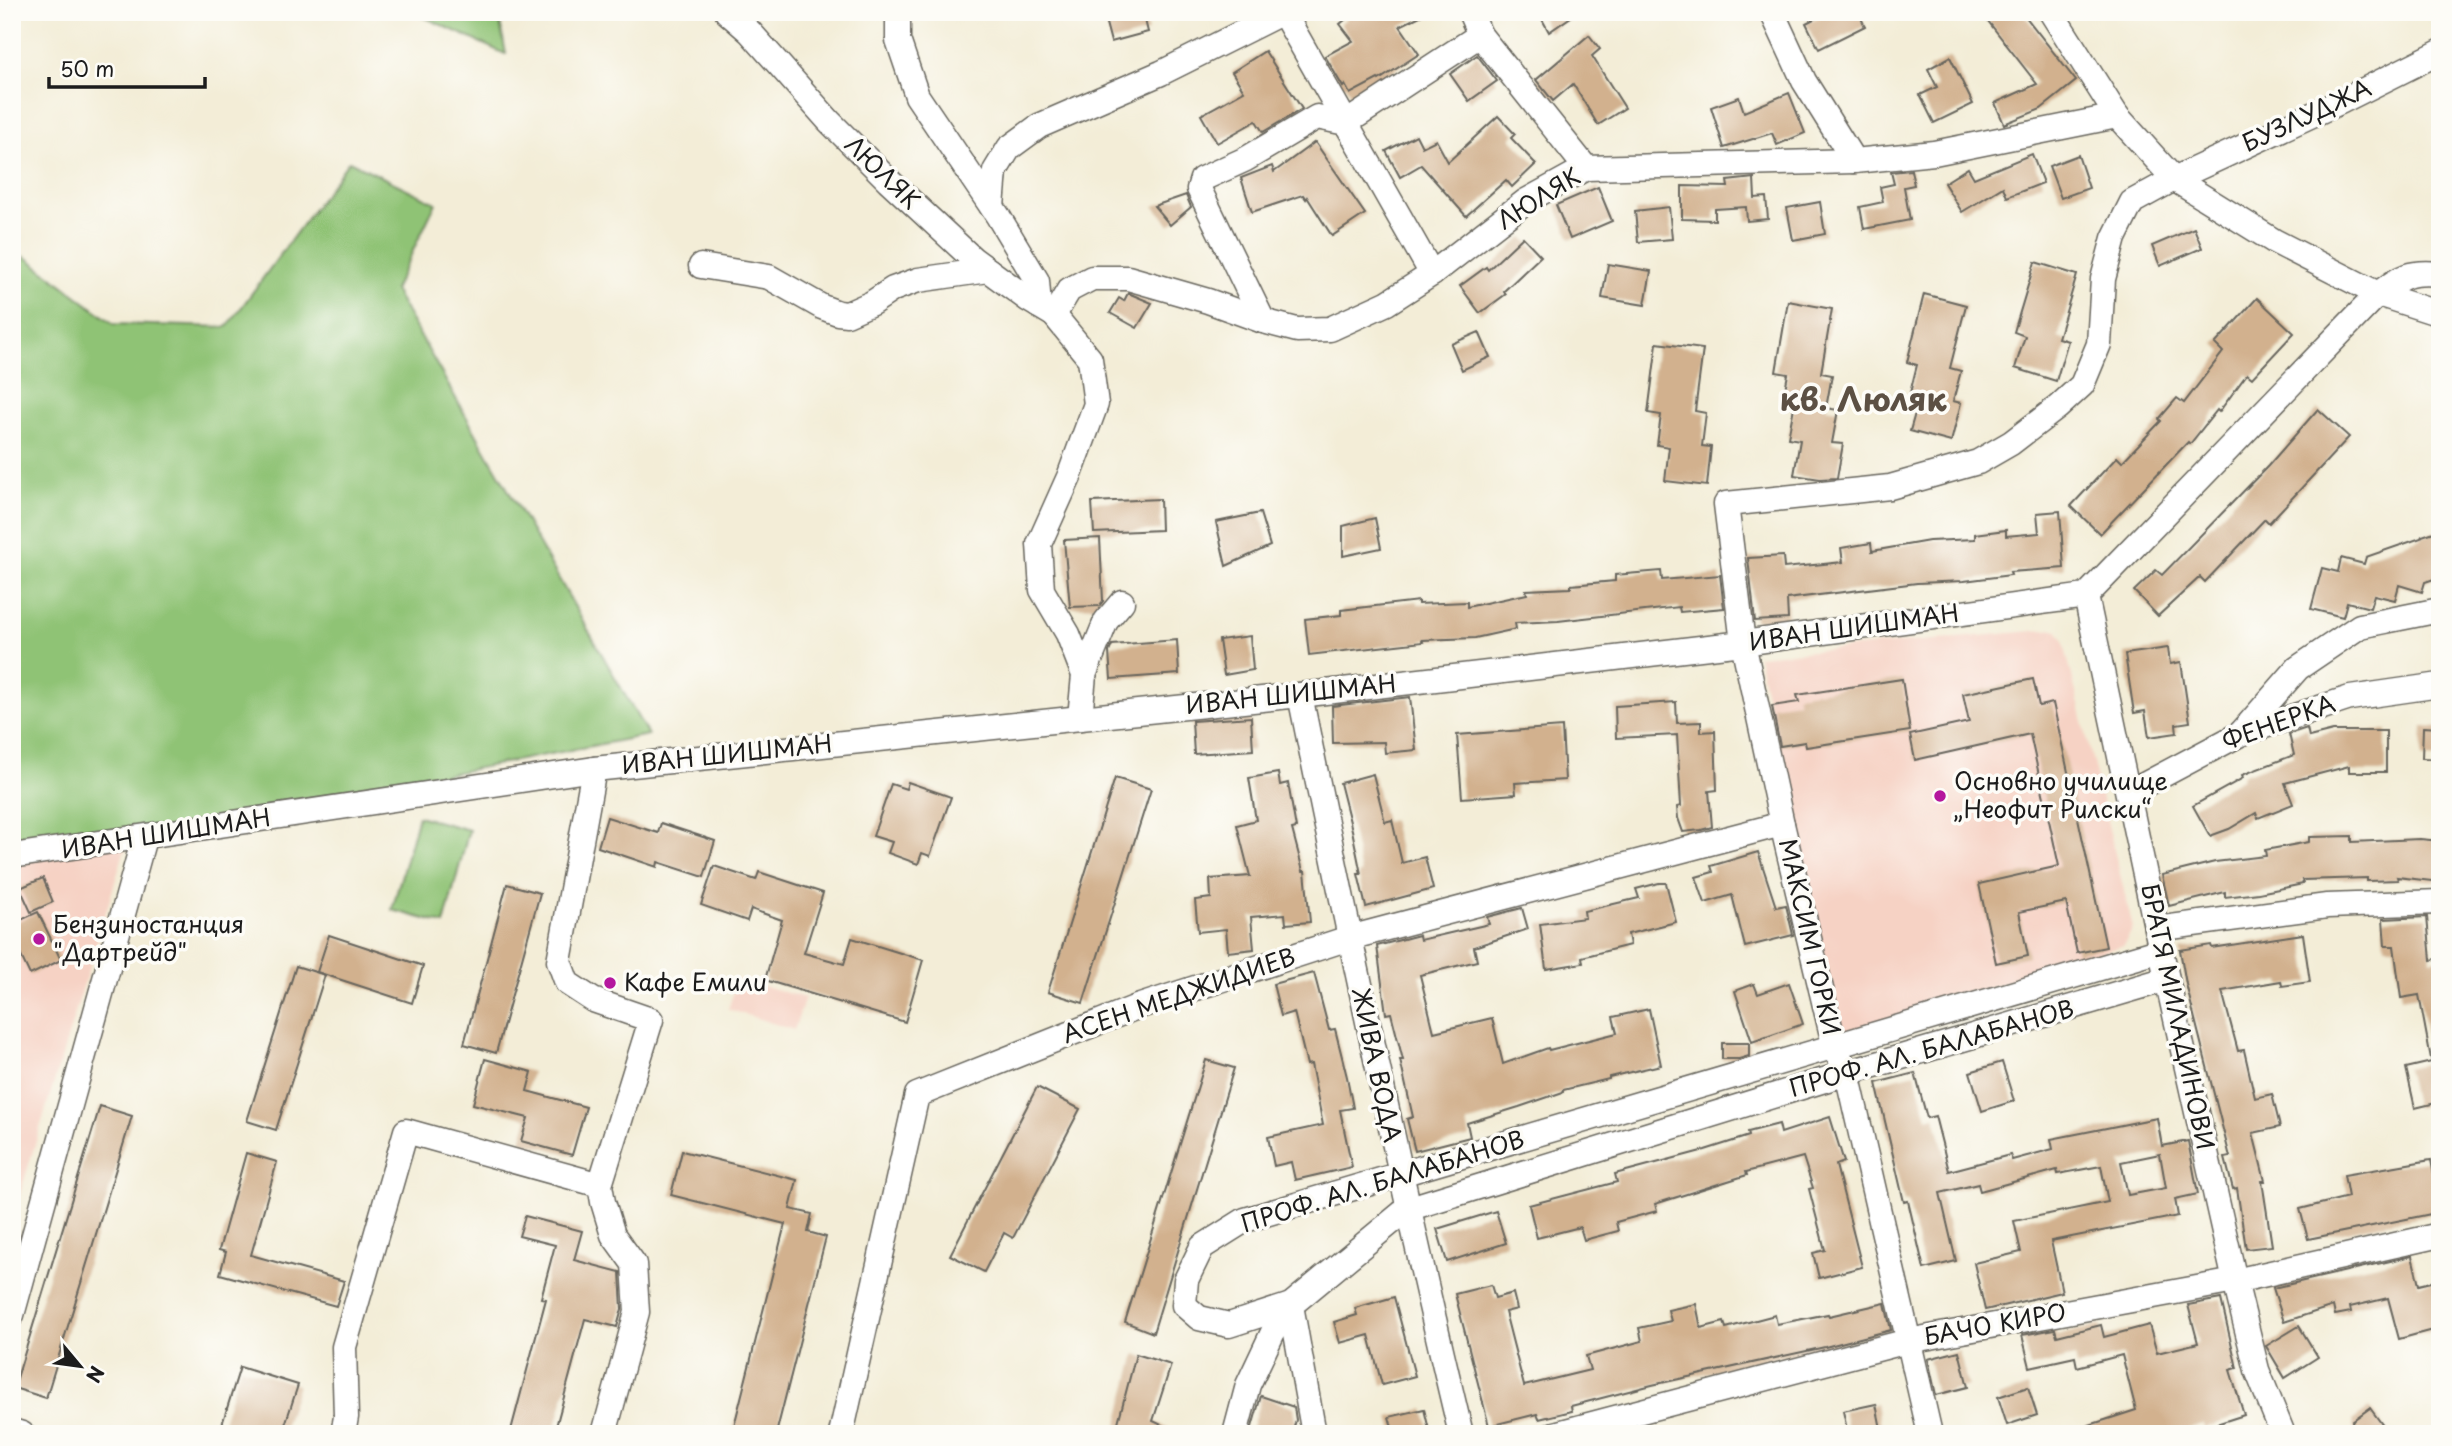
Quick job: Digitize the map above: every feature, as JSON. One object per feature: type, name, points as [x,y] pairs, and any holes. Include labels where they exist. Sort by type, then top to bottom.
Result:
[{"type":"street","name":"ЛЮЛЯК","points":[[727,12],[750,32],[829,121],[868,160],[973,259],[1046,310],[1090,359],[1096,404],[1069,477],[1039,544],[1042,590],[1068,634],[1084,675],[1080,718]]},
{"type":"street","points":[[898,12],[898,40],[917,96],[992,207],[1037,281],[1046,310]]},
{"type":"street","points":[[992,207],[995,171],[1009,148],[1039,126],[1161,73],[1283,12],[1432,274]]},
{"type":"street","points":[[1772,12],[1804,81],[1854,161]]},
{"type":"street","points":[[2051,12],[2117,116],[2174,179],[2274,241],[2378,294],[2440,314]]},
{"type":"street","points":[[1263,321],[1199,189],[1202,179],[1246,159],[1317,117],[1346,123],[1475,23],[1586,169]]},
{"type":"street","name":"БУЗЛУДЖА","points":[[1743,643],[1726,504],[1890,487],[1978,463],[2011,443],[2082,385],[2099,344],[2103,279],[2114,238],[2132,202],[2174,179],[2440,52]]},
{"type":"street","name":"ЛЮЛЯК","points":[[1046,310],[1069,290],[1092,278],[1128,278],[1297,330],[1330,329],[1387,303],[1432,274],[1526,201],[1586,169],[1854,161],[1934,153],[2117,116]]},
{"type":"street","points":[[701,266],[769,277],[822,307],[847,314],[872,303],[893,289],[918,280],[988,270]]},
{"type":"street","points":[[2086,596],[2378,294],[2401,277],[2424,273],[2440,274]]},
{"type":"street","name":"ИВАН ШИШМАН","points":[[12,856],[594,769],[1300,695],[1743,643],[2086,596]]},
{"type":"street","name":"БРАТЯ МИЛАДИНОВИ","points":[[2086,596],[2158,939],[2235,1281],[2276,1432]]},
{"type":"street","points":[[1084,675],[1106,621],[1122,602]]},
{"type":"street","points":[[2240,734],[2298,668],[2360,626],[2440,610]]},
{"type":"street","name":"МАКСИМ ГОРКИ","points":[[1743,643],[1782,824],[1835,1048],[1847,1073],[1930,1434]]},
{"type":"street","name":"ФЕНЕРКА","points":[[2129,793],[2240,734],[2350,698],[2440,685]]},
{"type":"street","name":"ЖИВА ВОДА","points":[[1300,695],[1399,1174],[1461,1434]]},
{"type":"street","points":[[594,769],[559,961],[568,983],[593,1000],[651,1020],[600,1185],[613,1235],[634,1264],[637,1312],[604,1434]]},
{"type":"street","name":"АСЕН МЕДЖИДИЕВ","points":[[841,1434],[917,1095],[1137,1007],[1349,938],[1782,824]]},
{"type":"street","points":[[12,1315],[144,838]]},
{"type":"street","name":"ПРОФ. АЛ. БАЛАБАНОВ","points":[[2167,979],[1847,1073],[1407,1209],[1291,1305],[1229,1325],[1199,1318],[1184,1305],[1186,1280],[1202,1247],[1245,1220],[1835,1048],[2158,939],[2327,906],[2440,902]]},
{"type":"street","points":[[343,1434],[346,1417],[344,1347],[406,1130],[600,1185]]},
{"type":"street","name":"БАЧО КИРО","points":[[1553,1434],[1908,1341],[2235,1281],[2440,1235]]},
{"type":"street","points":[[1235,1434],[1248,1385],[1273,1332],[1291,1305]]},
{"type":"street","points":[[1291,1305],[1314,1434]]},
{"type":"street","points":[[12,1431],[22,1434]]},
{"type":"shaded area","name":"Основно училище „Неофит Рилски“","points":[[2056,629],[2063,639],[2133,928],[2124,945],[1841,1035],[1832,1025],[1758,656]]},
{"type":"shaded area","points":[[129,836],[12,1220],[12,859]]},
{"type":"shaded area","points":[[738,979],[805,998],[794,1030],[728,1009]]},
{"type":"green space","points":[[413,12],[498,12],[506,54],[505,54]]},
{"type":"green space","points":[[349,161],[436,203],[394,290],[648,735],[12,859],[12,253],[27,258],[114,324],[227,327]]},
{"type":"green space","points":[[418,816],[469,830],[444,924],[392,910]]},
{"type":"building","points":[[1103,12],[1143,12],[1148,32],[1111,42]]},
{"type":"building","points":[[1355,12],[1428,12],[1400,26],[1419,54],[1379,80],[1350,94],[1325,56],[1353,41],[1340,24]]},
{"type":"building","points":[[1538,12],[1578,12],[1549,32]]},
{"type":"building","points":[[1828,12],[1858,12],[1865,26],[1819,49],[1806,23]]},
{"type":"building","points":[[1981,12],[2022,12],[2076,81],[2041,109],[2004,124],[1995,103],[2037,84]]},
{"type":"building","points":[[1589,35],[1600,49],[1592,56],[1625,108],[1598,125],[1573,84],[1553,101],[1536,80]]},
{"type":"building","points":[[1265,51],[1302,109],[1263,132],[1256,121],[1217,143],[1201,115],[1244,91],[1232,72]]},
{"type":"building","points":[[1477,55],[1497,81],[1469,101],[1450,74]]},
{"type":"building","points":[[1950,57],[1973,104],[1934,123],[1920,95],[1937,87],[1928,69]]},
{"type":"building","points":[[1789,93],[1805,133],[1777,145],[1772,133],[1724,148],[1711,107],[1739,97],[1744,112]]},
{"type":"building","points":[[1498,116],[1515,134],[1511,138],[1536,164],[1512,187],[1506,180],[1466,216],[1421,165],[1400,177],[1386,151],[1416,135],[1422,147],[1436,140],[1448,162]]},
{"type":"building","points":[[1315,142],[1365,214],[1332,236],[1307,197],[1306,199],[1303,195],[1252,212],[1241,178],[1272,166],[1274,172]]},
{"type":"building","points":[[2032,154],[2043,183],[2007,197],[2003,187],[1962,212],[1944,183],[1968,168],[1974,178]]},
{"type":"building","points":[[2078,155],[2089,188],[2061,198],[2049,166]]},
{"type":"building","points":[[1911,170],[1914,185],[1904,187],[1910,220],[1864,229],[1860,207],[1883,202],[1880,187],[1894,184],[1891,172]]},
{"type":"building","points":[[1754,178],[1755,198],[1766,197],[1768,219],[1747,221],[1746,207],[1715,209],[1715,220],[1682,219],[1682,186],[1728,187],[1727,181]]},
{"type":"building","points":[[1598,187],[1612,221],[1570,239],[1556,205]]},
{"type":"building","points":[[1186,195],[1191,207],[1170,225],[1154,206]]},
{"type":"building","points":[[1820,202],[1825,234],[1793,240],[1787,208]]},
{"type":"building","points":[[1669,207],[1672,239],[1638,242],[1635,211]]},
{"type":"building","points":[[2194,228],[2202,248],[2160,266],[2152,246]]},
{"type":"building","points":[[1523,237],[1541,256],[1504,291],[1506,294],[1480,313],[1460,286],[1486,267],[1488,270]]},
{"type":"building","points":[[2035,262],[2077,275],[2058,338],[2068,341],[2056,381],[2015,368],[2025,336],[2014,332]]},
{"type":"building","points":[[1608,264],[1651,271],[1645,305],[1602,298]]},
{"type":"building","points":[[1128,293],[1152,303],[1137,328],[1110,313],[1119,298],[1124,301]]},
{"type":"building","points":[[1924,294],[1966,305],[1950,368],[1961,371],[1953,401],[1961,403],[1951,442],[1910,431],[1919,399],[1909,397],[1917,365],[1907,362]]},
{"type":"building","points":[[2257,298],[2294,333],[2252,378],[2247,374],[2219,412],[2217,410],[2190,444],[2188,442],[2100,534],[2071,506],[2117,457],[2122,462],[2161,421],[2159,419],[2177,398],[2184,403],[2223,352],[2215,344]]},
{"type":"building","points":[[1788,301],[1832,309],[1821,373],[1832,375],[1826,408],[1838,410],[1832,443],[1843,444],[1837,478],[1820,479],[1794,475],[1800,440],[1788,438],[1794,407],[1782,405],[1788,374],[1776,372]]},
{"type":"building","points":[[1479,332],[1490,357],[1462,370],[1451,344]]},
{"type":"building","points":[[1657,343],[1703,349],[1695,411],[1706,413],[1702,446],[1711,447],[1707,486],[1665,481],[1669,447],[1657,445],[1661,415],[1648,413]]},
{"type":"building","points":[[2318,409],[2349,437],[2269,523],[2265,519],[2205,582],[2200,577],[2158,616],[2134,591],[2156,570],[2162,575],[2268,466]]},
{"type":"building","points":[[1160,499],[1161,530],[1094,533],[1092,502]]},
{"type":"building","points":[[2060,511],[2064,568],[1787,599],[1788,619],[1755,621],[1748,558],[1783,556],[1784,568],[1843,562],[1841,548],[1871,543],[1872,551],[1929,541],[1975,539],[1975,534],[2006,530],[2006,536],[2039,533],[2037,513]]},
{"type":"building","points":[[1260,513],[1270,546],[1226,566],[1216,522]]},
{"type":"building","points":[[1375,518],[1381,548],[1343,556],[1343,526]]},
{"type":"building","points":[[2440,530],[2440,577],[2425,582],[2422,592],[2399,585],[2395,600],[2374,595],[2370,608],[2347,602],[2343,617],[2311,609],[2322,568],[2338,572],[2341,558],[2364,564],[2366,557]]},
{"type":"building","points":[[1100,538],[1103,601],[1099,606],[1070,607],[1064,540]]},
{"type":"building","points":[[1661,571],[1662,580],[1720,575],[1724,608],[1680,612],[1679,607],[1558,621],[1515,623],[1516,629],[1475,638],[1422,640],[1423,642],[1309,655],[1305,619],[1341,615],[1341,610],[1418,601],[1418,604],[1467,602],[1467,607],[1527,594],[1526,590],[1571,588],[1571,585],[1615,581],[1615,575]]},
{"type":"building","points":[[1250,636],[1253,670],[1224,675],[1219,640]]},
{"type":"building","points":[[1177,640],[1179,674],[1111,679],[1109,652],[1112,645]]},
{"type":"building","points":[[2168,648],[2170,664],[2181,662],[2190,722],[2176,724],[2177,733],[2149,737],[2145,711],[2134,713],[2125,654]]},
{"type":"building","points":[[1902,679],[1910,731],[1806,747],[1805,742],[1780,746],[1772,706],[1799,702],[1797,695]]},
{"type":"building","points":[[2033,679],[2039,706],[2053,703],[2106,947],[2077,953],[2066,902],[2019,912],[2028,956],[1996,963],[1979,884],[2059,866],[2030,734],[1915,760],[1910,735],[1969,722],[1963,694]]},
{"type":"building","points":[[1410,697],[1416,750],[1385,753],[1384,742],[1333,743],[1332,706]]},
{"type":"building","points":[[1676,702],[1677,723],[1701,722],[1701,732],[1715,731],[1717,790],[1709,791],[1712,827],[1701,830],[1683,832],[1678,818],[1677,807],[1681,806],[1677,735],[1616,738],[1615,706]]},
{"type":"building","points":[[1251,717],[1253,750],[1194,754],[1192,721]]},
{"type":"building","points":[[1562,727],[1565,780],[1515,783],[1516,794],[1462,798],[1457,735]]},
{"type":"building","points":[[2423,727],[2440,728],[2440,759],[2422,758]]},
{"type":"building","points":[[2307,728],[2309,737],[2333,731],[2386,731],[2386,772],[2349,772],[2349,766],[2285,783],[2293,804],[2258,818],[2256,813],[2229,829],[2210,836],[2193,806],[2243,778],[2242,775],[2294,755],[2289,734]]},
{"type":"building","points":[[1278,773],[1280,785],[1288,783],[1296,828],[1292,829],[1305,871],[1310,922],[1286,924],[1285,914],[1251,917],[1254,949],[1228,952],[1226,929],[1198,932],[1195,900],[1211,898],[1210,879],[1250,876],[1237,825],[1256,820],[1249,778]]},
{"type":"building","points":[[1373,774],[1385,822],[1392,820],[1402,863],[1425,857],[1433,889],[1366,907],[1340,783]]},
{"type":"building","points":[[1115,778],[1151,789],[1083,1003],[1048,992]]},
{"type":"building","points":[[908,782],[951,797],[930,856],[922,853],[918,864],[888,853],[892,842],[873,836],[891,784],[906,789]]},
{"type":"building","points":[[607,817],[658,833],[661,823],[715,841],[704,877],[658,862],[657,867],[598,847]]},
{"type":"building","points":[[2352,836],[2352,842],[2420,839],[2440,841],[2440,882],[2397,877],[2398,880],[2302,880],[2303,884],[2259,893],[2225,897],[2225,892],[2169,906],[2162,875],[2215,862],[2266,856],[2265,850],[2309,842],[2309,837]]},
{"type":"building","points":[[1758,852],[1776,907],[1786,905],[1793,935],[1745,947],[1732,895],[1705,903],[1696,877],[1713,872],[1711,866]]},
{"type":"building","points":[[714,866],[756,880],[759,872],[823,893],[804,953],[844,964],[852,938],[923,960],[905,1022],[765,980],[782,920],[751,909],[747,921],[701,905]]},
{"type":"building","points":[[43,878],[53,902],[31,912],[20,888]]},
{"type":"building","points":[[1666,883],[1676,922],[1628,934],[1630,945],[1582,957],[1583,963],[1546,969],[1540,924],[1585,918],[1584,911],[1639,898],[1636,889]]},
{"type":"building","points":[[507,884],[540,893],[496,1053],[464,1044]]},
{"type":"building","points":[[1522,908],[1528,929],[1474,947],[1477,961],[1420,975],[1434,1032],[1492,1018],[1503,1064],[1548,1048],[1549,1050],[1617,1033],[1613,1017],[1649,1009],[1661,1065],[1563,1090],[1467,1123],[1470,1137],[1415,1151],[1407,1119],[1413,1117],[1400,1060],[1403,1060],[1391,1013],[1386,1014],[1377,946],[1419,935],[1420,940],[1489,924],[1487,917]]},
{"type":"building","points":[[38,912],[61,960],[30,975],[12,937],[12,924]]},
{"type":"building","points":[[2427,917],[2431,960],[2440,958],[2440,1058],[2431,1059],[2419,995],[2401,998],[2394,946],[2385,946],[2383,919]]},
{"type":"building","points":[[2303,934],[2310,982],[2282,986],[2281,981],[2222,991],[2238,1051],[2244,1050],[2255,1098],[2272,1094],[2280,1127],[2253,1133],[2265,1181],[2262,1181],[2272,1246],[2246,1249],[2237,1188],[2233,1189],[2225,1158],[2230,1157],[2186,984],[2180,950],[2211,945],[2212,948]]},
{"type":"building","points":[[329,935],[423,966],[412,1003],[317,972]]},
{"type":"building","points":[[296,966],[325,975],[276,1130],[247,1121]]},
{"type":"building","points":[[1314,973],[1329,1030],[1335,1029],[1347,1077],[1353,1108],[1340,1110],[1352,1167],[1295,1180],[1291,1162],[1274,1166],[1268,1137],[1323,1125],[1311,1064],[1307,1065],[1294,1012],[1281,1016],[1273,984]]},
{"type":"building","points":[[1789,983],[1803,1024],[1752,1042],[1735,991],[1754,984],[1758,994]]},
{"type":"building","points":[[1722,1043],[1749,1043],[1749,1056],[1722,1059]]},
{"type":"building","points":[[485,1059],[532,1072],[527,1091],[586,1107],[572,1155],[521,1141],[528,1118],[473,1104]]},
{"type":"building","points":[[1206,1060],[1234,1068],[1153,1333],[1125,1322]]},
{"type":"building","points":[[2440,1060],[2440,1102],[2415,1108],[2406,1068]]},
{"type":"building","points":[[2002,1062],[2014,1101],[1982,1111],[1970,1072]]},
{"type":"building","points":[[1915,1073],[1927,1118],[1935,1116],[1949,1171],[2010,1155],[2012,1160],[2053,1149],[2051,1139],[2157,1118],[2162,1146],[2188,1141],[2198,1194],[2175,1199],[2178,1216],[2051,1241],[2062,1292],[1985,1310],[1974,1263],[2021,1252],[2014,1221],[2108,1202],[2101,1166],[2058,1174],[2057,1170],[1980,1191],[1978,1184],[1940,1193],[1956,1261],[1924,1269],[1908,1201],[1904,1202],[1876,1083]],"holes":[[[2160,1154],[2166,1188],[2128,1195],[2121,1162]]]},
{"type":"building","points":[[1037,1087],[1080,1109],[1013,1238],[1004,1233],[984,1272],[950,1255]]},
{"type":"building","points":[[100,1106],[132,1116],[46,1398],[14,1388]]},
{"type":"building","points":[[1830,1117],[1844,1162],[1836,1165],[1862,1267],[1819,1278],[1813,1253],[1825,1250],[1809,1189],[1813,1188],[1803,1157],[1746,1172],[1747,1175],[1655,1204],[1657,1211],[1616,1222],[1618,1231],[1584,1240],[1580,1227],[1537,1238],[1529,1205],[1617,1182],[1615,1174],[1705,1150],[1749,1136],[1748,1132],[1779,1124],[1781,1133]]},
{"type":"building","points":[[682,1151],[797,1180],[790,1209],[812,1214],[808,1232],[826,1237],[776,1434],[732,1434],[785,1224],[671,1195]]},
{"type":"building","points":[[246,1153],[277,1162],[251,1255],[344,1281],[336,1306],[220,1274],[226,1252],[219,1250]]},
{"type":"building","points":[[2431,1160],[2439,1200],[2434,1200],[2436,1213],[2308,1239],[2300,1209],[2348,1197],[2344,1175]]},
{"type":"building","points":[[1496,1211],[1506,1243],[1447,1262],[1437,1229]]},
{"type":"building","points":[[525,1216],[582,1231],[574,1260],[620,1272],[622,1309],[617,1327],[585,1319],[554,1434],[510,1434],[546,1299],[541,1298],[555,1245],[519,1236]]},
{"type":"building","points":[[2412,1256],[2419,1285],[2440,1280],[2440,1328],[2399,1339],[2388,1298],[2350,1307],[2351,1312],[2335,1315],[2333,1306],[2284,1322],[2273,1288]]},
{"type":"building","points":[[1491,1285],[1495,1298],[1513,1293],[1517,1309],[1505,1312],[1524,1386],[1590,1370],[1586,1356],[1642,1341],[1639,1328],[1671,1321],[1668,1310],[1696,1304],[1701,1328],[1724,1322],[1726,1328],[1775,1315],[1777,1324],[1885,1303],[1891,1330],[1652,1385],[1571,1406],[1572,1411],[1539,1419],[1537,1414],[1489,1426],[1455,1294]]},
{"type":"building","points":[[1394,1297],[1415,1376],[1382,1385],[1369,1335],[1340,1343],[1334,1322],[1357,1315],[1355,1308]]},
{"type":"building","points":[[2221,1299],[2237,1368],[2230,1370],[2244,1415],[2204,1428],[2203,1424],[2172,1434],[2075,1434],[2074,1430],[2136,1410],[2122,1355],[2077,1367],[2075,1357],[2030,1367],[2022,1335],[2055,1329],[2057,1336],[2101,1325],[2104,1337],[2149,1325],[2157,1353],[2198,1343],[2188,1305]]},
{"type":"building","points":[[2299,1326],[2318,1357],[2285,1378],[2266,1346]]},
{"type":"building","points":[[1959,1351],[1968,1387],[1936,1395],[1928,1359]]},
{"type":"building","points":[[1136,1354],[1171,1365],[1153,1421],[1181,1434],[1115,1434]]},
{"type":"building","points":[[240,1367],[298,1385],[282,1434],[219,1434]]},
{"type":"building","points":[[2028,1387],[2037,1415],[2007,1425],[1998,1397]]},
{"type":"building","points":[[1261,1396],[1294,1407],[1296,1420],[1292,1434],[1250,1434]]},
{"type":"building","points":[[1876,1404],[1882,1434],[1848,1434],[1843,1411]]},
{"type":"building","points":[[2370,1408],[2389,1434],[2355,1434],[2352,1421]]},
{"type":"building","points":[[1424,1409],[1430,1434],[1394,1434],[1389,1417]]},
{"type":"place","name":"Основно училище „Неофит Рилски“","points":[[1940,796]]},
{"type":"place","name":"Бензиностанция \"Дартрейд\"","points":[[39,939]]},
{"type":"place","name":"Кафе Емили","points":[[610,983]]},
{"type":"district","name":"кв. Люляк","points":[[1863,400]]}]
